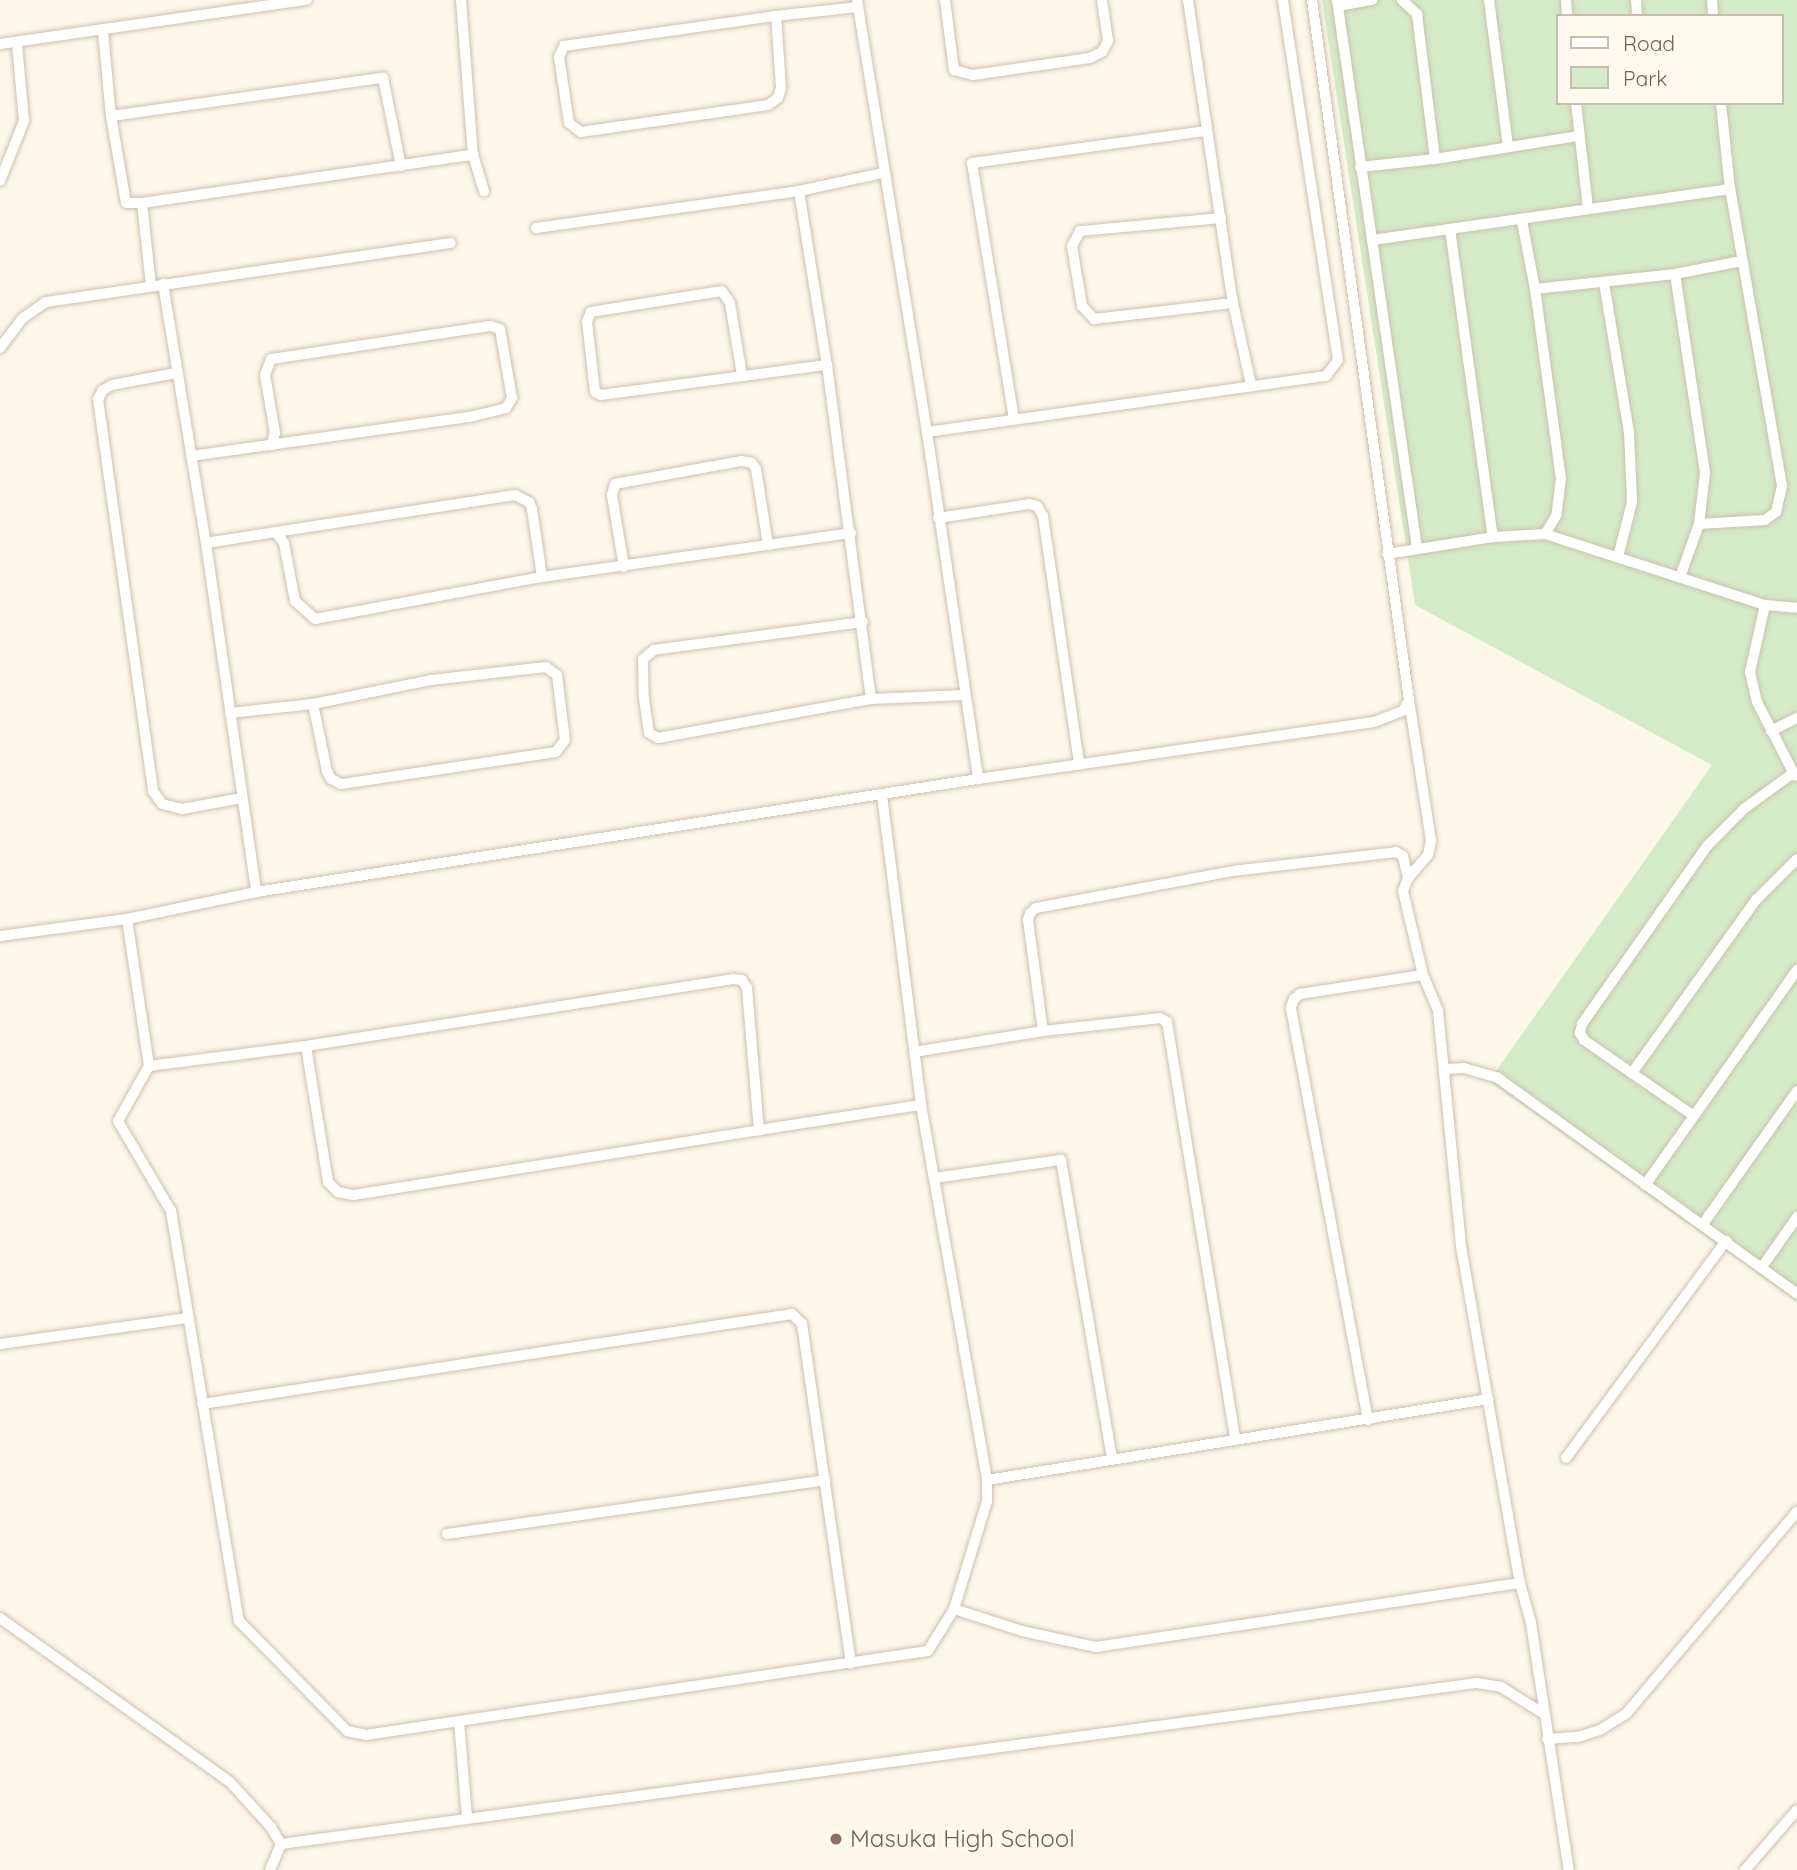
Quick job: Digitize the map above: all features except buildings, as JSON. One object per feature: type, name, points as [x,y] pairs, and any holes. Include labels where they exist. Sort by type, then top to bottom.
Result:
[{"type":"street","points":[[0,44],[103,32],[307,0]]},
{"type":"street","points":[[461,0],[473,155],[484,191]]},
{"type":"street","points":[[945,0],[954,70],[974,75],[1090,58],[1102,52],[1108,41],[1102,0]]},
{"type":"street","points":[[1201,0],[1188,1],[1233,303],[1251,385]]},
{"type":"street","points":[[927,432],[1326,376],[1338,360],[1283,0]]},
{"type":"street","points":[[1312,0],[1387,554],[1431,841],[1427,855],[1408,878],[1403,891],[1423,975],[1438,1011],[1446,1069],[1461,1246],[1520,1583],[1531,1623],[1569,1870]]},
{"type":"street","points":[[1372,0],[1337,3],[1417,548]]},
{"type":"street","points":[[1402,0],[1417,14],[1435,159]]},
{"type":"street","points":[[1489,0],[1508,147]]},
{"type":"street","points":[[776,16],[782,88],[778,98],[768,105],[581,132],[569,123],[559,57],[564,47],[858,3],[883,173],[927,432],[978,779]]},
{"type":"street","points":[[103,32],[111,116],[126,203],[142,204],[473,155]]},
{"type":"street","points":[[0,181],[24,121],[18,44]]},
{"type":"street","points":[[111,116],[383,78],[401,166]]},
{"type":"street","points":[[1576,105],[1588,209]]},
{"type":"street","points":[[1699,524],[1765,520],[1776,512],[1782,486],[1730,189],[1721,105]]},
{"type":"street","points":[[1014,418],[972,163],[1207,131]]},
{"type":"street","points":[[1360,167],[1435,159],[1579,136]]},
{"type":"street","points":[[536,228],[799,191],[883,173]]},
{"type":"street","points":[[1372,240],[1521,221],[1730,189]]},
{"type":"street","points":[[799,191],[851,533],[871,699]]},
{"type":"street","points":[[142,204],[206,543],[256,892]]},
{"type":"street","points":[[1221,218],[1080,231],[1072,246],[1082,306],[1094,319],[1233,303]]},
{"type":"street","points":[[1521,221],[1535,289],[1561,478],[1556,516],[1545,534]]},
{"type":"street","points":[[1450,229],[1493,537]]},
{"type":"street","points":[[0,348],[29,313],[46,302],[451,243]]},
{"type":"street","points":[[1535,289],[1675,274],[1742,261]]},
{"type":"street","points":[[1675,274],[1705,473],[1699,524],[1679,576]]},
{"type":"street","points":[[1604,283],[1629,432],[1632,502],[1618,556]]},
{"type":"street","points":[[742,375],[730,303],[722,290],[591,312],[587,321],[596,392],[601,395],[827,365]]},
{"type":"street","points":[[191,456],[271,445],[470,417],[506,408],[512,398],[500,330],[490,326],[271,359],[265,375],[275,433],[271,445]]},
{"type":"street","points":[[176,373],[112,385],[103,390],[98,399],[153,791],[162,804],[182,809],[243,797]]},
{"type":"street","points":[[624,567],[612,495],[615,484],[742,461],[752,463],[756,469],[768,545]]},
{"type":"street","points":[[206,543],[515,495],[529,502],[542,577]]},
{"type":"street","points":[[938,518],[1029,504],[1038,506],[1043,516],[1079,764]]},
{"type":"street","points":[[276,532],[284,543],[295,601],[315,619],[542,577],[851,533]]},
{"type":"street","points":[[1387,554],[1493,537],[1545,534],[1765,605],[1797,608]]},
{"type":"street","points":[[1694,1116],[1584,1040],[1580,1033],[1582,1024],[1707,846],[1745,808],[1795,776],[1757,702],[1750,672],[1765,605]]},
{"type":"street","points":[[863,622],[654,650],[643,659],[649,733],[658,738],[871,699],[965,695]]},
{"type":"street","points":[[230,713],[313,704],[431,680],[546,667],[557,675],[565,740],[556,752],[341,785],[331,779],[327,771],[313,704]]},
{"type":"street","points":[[0,936],[127,919],[256,892],[978,779],[1374,722],[1403,710],[1409,700]]},
{"type":"street","points":[[1771,731],[1797,718]]},
{"type":"street","points":[[127,919],[149,1066],[118,1121],[171,1211],[239,1621],[347,1731],[366,1735],[928,1651],[954,1609],[987,1501],[987,1480],[921,1104],[882,795]]},
{"type":"street","points":[[1043,1031],[1028,920],[1030,913],[1036,908],[1233,871],[1396,852],[1403,856],[1408,878]]},
{"type":"street","points":[[1632,1073],[1756,900],[1797,859]]},
{"type":"street","points":[[1645,1185],[1797,970]]},
{"type":"street","points":[[1368,1420],[1291,1007],[1300,994],[1423,975]]},
{"type":"street","points":[[149,1066],[306,1046],[741,980],[747,988],[759,1130]]},
{"type":"street","points":[[914,1052],[1043,1031],[1160,1018],[1167,1022],[1171,1030],[1235,1439]]},
{"type":"street","points":[[306,1046],[328,1182],[338,1192],[354,1195],[921,1104]]},
{"type":"street","points":[[1446,1069],[1464,1068],[1497,1078],[1797,1294]]},
{"type":"street","points":[[1703,1224],[1797,1091]]},
{"type":"street","points":[[934,1178],[1061,1160],[1111,1458]]},
{"type":"street","points":[[1762,1267],[1797,1217]]},
{"type":"street","points":[[1566,1458],[1726,1241]]},
{"type":"street","points":[[202,1404],[792,1314],[802,1324],[851,1663]]},
{"type":"street","points":[[0,1344],[188,1318]]},
{"type":"street","points":[[987,1480],[1489,1399]]},
{"type":"street","points":[[447,1534],[825,1480]]},
{"type":"street","points":[[1547,1739],[1578,1737],[1600,1730],[1626,1714],[1797,1512]]},
{"type":"street","points":[[954,1609],[1022,1631],[1096,1647],[1520,1583]]},
{"type":"street","points":[[0,1618],[230,1782],[271,1827],[281,1844]]},
{"type":"street","points":[[281,1844],[1478,1683],[1501,1687],[1544,1714]]},
{"type":"street","points":[[459,1721],[467,1818]]},
{"type":"street","points":[[1745,1870],[1797,1810]]},
{"type":"street","points":[[270,1870],[281,1844]]},
{"type":"green space","points":[[1322,0],[1797,0],[1797,1302],[1489,1081],[1712,765],[1415,605]]},
{"type":"place","name":"Masuka High School","points":[[836,1839]]}]
